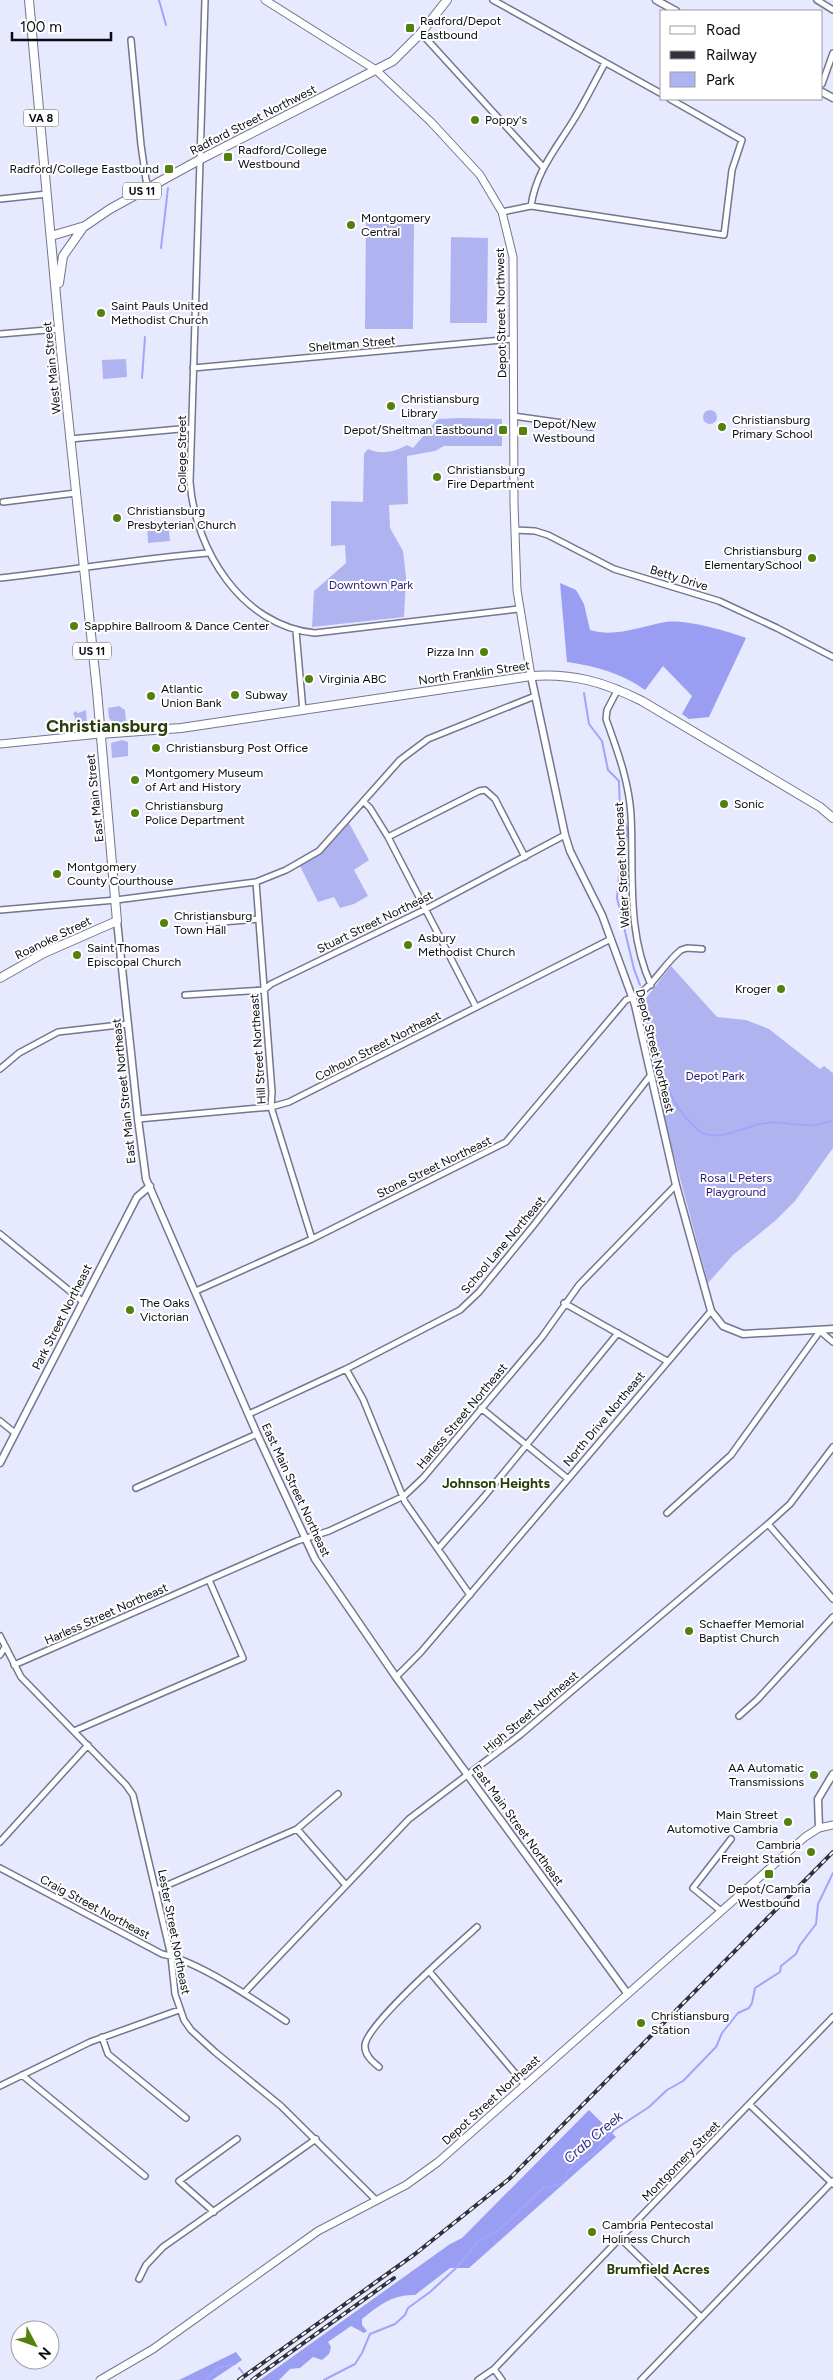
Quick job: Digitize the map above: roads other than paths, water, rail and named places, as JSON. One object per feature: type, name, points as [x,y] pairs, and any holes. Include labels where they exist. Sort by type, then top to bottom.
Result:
[{"type":"main road","name":"West Main Street","points":[[29,0],[59,329],[100,734]]},
{"type":"main road","name":"Radford Street Northwest","points":[[51,236],[86,226],[103,213],[201,159],[393,61],[421,33],[447,0]]},
{"type":"main road","name":"Depot Street Northwest","points":[[270,1],[376,70],[431,122],[480,175],[502,212],[513,256],[513,416],[518,609],[531,676]]},
{"type":"main road","name":"US 11","points":[[56,292],[63,256],[77,233],[86,226]]},
{"type":"main road","name":"North Franklin Street","points":[[100,734],[178,728],[531,676],[568,675],[618,689],[664,714],[820,807],[833,818]]},
{"type":"main road","points":[[0,744],[100,734]]},
{"type":"main road","name":"East Main Street","points":[[100,734],[117,920]]},
{"type":"main road","name":"North Franklin Street","points":[[820,807],[833,812]]},
{"type":"main road","name":"Roanoke Street","points":[[0,978],[44,953],[117,920]]},
{"type":"main road","points":[[819,1828],[833,1825]]},
{"type":"main road","name":"Depot Street Northeast","points":[[100,2380],[153,2350],[318,2231],[406,2185],[438,2162],[627,1993],[805,1837],[819,1828]]},
{"type":"street","name":"College Street","points":[[204,0],[201,159],[190,482],[193,510],[208,553],[228,580],[247,601],[266,616],[296,631],[315,633],[518,609]]},
{"type":"street","points":[[493,0],[660,93]]},
{"type":"street","points":[[656,0],[674,10]]},
{"type":"street","points":[[817,0],[833,10]]},
{"type":"street","points":[[421,33],[543,167]]},
{"type":"street","points":[[130,40],[141,145],[146,180],[149,187]]},
{"type":"street","points":[[823,81],[833,53]]},
{"type":"street","points":[[530,206],[534,186],[543,167],[574,120],[605,64]]},
{"type":"street","points":[[502,212],[530,206],[724,235],[732,170],[742,140],[675,100]]},
{"type":"street","points":[[0,199],[47,194]]},
{"type":"street","points":[[0,334],[59,329]]},
{"type":"street","name":"Sheltman Street","points":[[193,368],[513,339]]},
{"type":"street","points":[[513,416],[591,427]]},
{"type":"street","points":[[70,438],[191,428]]},
{"type":"street","points":[[3,502],[76,493]]},
{"type":"street","name":"Betty Drive","points":[[515,530],[535,531],[548,535],[614,569],[719,601],[833,657]]},
{"type":"street","points":[[0,578],[136,560],[208,553]]},
{"type":"street","points":[[296,631],[303,711]]},
{"type":"street","name":"Depot Street Northeast","points":[[531,676],[565,835],[570,851],[611,939],[633,998],[676,1185],[711,1311],[723,1326],[743,1334],[820,1332],[833,1329]]},
{"type":"street","name":"Water Street Northeast","points":[[618,689],[607,710],[606,719],[628,791],[633,913],[642,964],[651,985]]},
{"type":"street","points":[[0,910],[116,900],[256,882],[286,870],[319,851],[400,760],[428,739],[536,696]]},
{"type":"street","points":[[388,837],[479,791],[485,790],[495,799],[525,857]]},
{"type":"street","points":[[364,802],[370,808],[388,837],[424,910],[476,1007]]},
{"type":"street","name":"Stuart Street Northeast","points":[[184,995],[264,990],[272,984],[424,910],[565,835]]},
{"type":"street","name":"Hill Street Northeast","points":[[256,882],[272,1092],[271,1107],[312,1239]]},
{"type":"street","points":[[210,923],[258,919]]},
{"type":"street","name":"East Main Street Northeast","points":[[117,920],[144,1168],[150,1186],[257,1434],[306,1539],[327,1578],[396,1677],[627,1993]]},
{"type":"street","name":"Colhoun Street Northeast","points":[[138,1119],[271,1107],[289,1102],[611,939]]},
{"type":"street","name":"Stone Street Northeast","points":[[196,1291],[312,1239],[506,1142],[588,1042],[626,1000],[638,997],[681,950],[687,948],[702,949]]},
{"type":"street","points":[[0,1069],[20,1053],[58,1032],[128,1024]]},
{"type":"street","name":"School Lane Northeast","points":[[249,1414],[346,1369],[444,1319],[470,1302],[533,1226],[650,1076]]},
{"type":"street","name":"Harless Street Northeast","points":[[14,1665],[209,1580],[329,1531],[404,1496],[440,1460],[542,1337],[564,1303],[619,1242],[676,1185]]},
{"type":"street","name":"Park Street Northeast","points":[[0,1464],[137,1197],[150,1186]]},
{"type":"street","points":[[0,1234],[82,1301]]},
{"type":"street","points":[[564,1303],[667,1361]]},
{"type":"street","name":"North Drive Northeast","points":[[396,1677],[421,1652],[567,1478],[711,1311]]},
{"type":"street","points":[[667,1513],[731,1455],[820,1332],[833,1342]]},
{"type":"street","points":[[438,1549],[618,1333]]},
{"type":"street","points":[[346,1369],[363,1399],[405,1502],[470,1594]]},
{"type":"street","points":[[482,1408],[567,1478]]},
{"type":"street","points":[[0,1421],[15,1433]]},
{"type":"street","points":[[136,1488],[257,1434]]},
{"type":"street","name":"High Street Northeast","points":[[244,1993],[345,1884],[409,1819],[520,1735],[768,1524],[790,1504],[833,1447]]},
{"type":"street","points":[[768,1524],[833,1600]]},
{"type":"street","points":[[74,1731],[243,1658],[209,1580]]},
{"type":"street","points":[[739,1716],[758,1699],[833,1617]]},
{"type":"street","name":"Lester Street Northeast","points":[[0,1636],[21,1678],[126,1785],[133,1795],[156,1890],[179,2010],[191,2030],[281,2106],[376,2200]]},
{"type":"street","points":[[0,1655],[5,1646]]},
{"type":"street","points":[[0,1842],[88,1746]]},
{"type":"street","points":[[819,1828],[818,1799],[833,1774]]},
{"type":"street","points":[[156,1890],[297,1829],[338,1794]]},
{"type":"street","points":[[297,1829],[345,1884]]},
{"type":"street","points":[[721,1911],[693,1888],[732,1840]]},
{"type":"street","name":"Craig Street Northeast","points":[[0,1868],[162,1954],[170,1956],[244,1993],[286,2021]]},
{"type":"street","points":[[379,2067],[369,2058],[365,2046],[370,2032],[429,1971],[477,1927]]},
{"type":"street","points":[[429,1971],[525,2085]]},
{"type":"street","points":[[0,2086],[102,2037],[179,2010]]},
{"type":"street","name":"Montgomery Street","points":[[478,2380],[494,2368],[833,2017]]},
{"type":"street","points":[[102,2037],[108,2054],[186,2118]]},
{"type":"street","points":[[22,2075],[145,2176]]},
{"type":"street","points":[[641,2380],[832,2183],[750,2105]]},
{"type":"street","points":[[214,2212],[179,2181],[237,2139]]},
{"type":"street","points":[[139,2279],[146,2265],[163,2248],[316,2139]]},
{"type":"street","points":[[620,2238],[701,2318]]},
{"type":"street","points":[[494,2368],[502,2380]]},
{"type":"waterway","points":[[159,0],[166,25]]},
{"type":"waterway","points":[[161,248],[168,188]]},
{"type":"waterway","points":[[142,378],[145,337]]},
{"type":"waterway","points":[[584,693],[589,724],[602,741],[608,770],[619,781],[620,812],[627,829],[627,836],[620,863],[617,898],[634,969],[640,985]]},
{"type":"waterway","points":[[645,1002],[644,1013],[667,1086],[681,1112],[702,1132],[723,1135],[766,1123],[814,1125],[833,1120]]},
{"type":"waterway","name":"Crab Creek","points":[[324,2380],[355,2364],[370,2334],[395,2324],[405,2315],[408,2308],[430,2292],[456,2268],[480,2240],[498,2231],[542,2189],[563,2183],[568,2170],[578,2161],[592,2155],[614,2130],[649,2107],[667,2090],[683,2081],[716,2047],[722,2033],[738,2013],[749,2008],[755,1988],[780,1972],[781,1966],[796,1954],[800,1945],[816,1924],[818,1904],[833,1873]]},
{"type":"waterway","name":"Crab Creek","points":[[206,2380],[218,2368],[235,2364]]},
{"type":"waterway","name":"Crab Creek","points":[[239,2368],[243,2373]]},
{"type":"railway","points":[[239,2380],[415,2254],[509,2179],[833,1852]]},
{"type":"railway","points":[[252,2380],[394,2278]]},
{"type":"place","name":"Radford/Depot Eastbound","points":[[410,28]]},
{"type":"place","name":"Poppy's","points":[[475,120]]},
{"type":"place","name":"Radford/College Westbound","points":[[228,157]]},
{"type":"place","name":"Radford/College Eastbound","points":[[169,169]]},
{"type":"place","name":"Montgomery Central","points":[[351,225]]},
{"type":"place","name":"Saint Pauls United Methodist Church","points":[[101,313]]},
{"type":"place","name":"Christiansburg Library","points":[[391,406]]},
{"type":"place","name":"Christiansburg Primary School","points":[[722,427]]},
{"type":"place","name":"Depot/Sheltman Eastbound","points":[[503,430]]},
{"type":"place","name":"Depot/New Westbound","points":[[523,431]]},
{"type":"place","name":"Christiansburg Fire Department","points":[[437,477]]},
{"type":"place","name":"Christiansburg Presbyterian Church","points":[[117,518]]},
{"type":"place","name":"Christiansburg ElementarySchool","points":[[812,558]]},
{"type":"place","name":"Sapphire Ballroom & Dance Center","points":[[74,626]]},
{"type":"place","name":"Pizza Inn","points":[[484,652]]},
{"type":"place","name":"Virginia ABC","points":[[309,679]]},
{"type":"place","name":"Subway","points":[[235,695]]},
{"type":"place","name":"Atlantic Union Bank","points":[[151,696]]},
{"type":"place","name":"Christiansburg Post Office","points":[[156,748]]},
{"type":"place","name":"Montgomery Museum of Art and History","points":[[135,780]]},
{"type":"place","name":"Sonic","points":[[724,804]]},
{"type":"place","name":"Christiansburg Police Department","points":[[135,813]]},
{"type":"place","name":"Montgomery County Courthouse","points":[[57,874]]},
{"type":"place","name":"Christiansburg Town Hall","points":[[164,923]]},
{"type":"place","name":"Asbury Methodist Church","points":[[408,945]]},
{"type":"place","name":"Saint Thomas Episcopal Church","points":[[77,955]]},
{"type":"place","name":"Kroger","points":[[781,989]]},
{"type":"place","name":"The Oaks Victorian","points":[[130,1310]]},
{"type":"place","name":"Schaeffer Memorial Baptist Church","points":[[689,1631]]},
{"type":"place","name":"AA Automatic Transmissions","points":[[814,1775]]},
{"type":"place","name":"Main Street Automotive Cambria","points":[[788,1822]]},
{"type":"place","name":"Cambria Freight Station","points":[[811,1852]]},
{"type":"place","name":"Depot/Cambria Westbound","points":[[769,1874]]},
{"type":"place","name":"Christiansburg Station","points":[[641,2023]]},
{"type":"place","name":"Cambria Pentecostal Holiness Church","points":[[592,2232]]},
{"type":"district","name":"Christiansburg","points":[[107,726]]},
{"type":"district","name":"Johnson Heights","points":[[496,1483]]},
{"type":"district","name":"Brumfield Acres","points":[[658,2269]]},
{"type":"park label","name":"Downtown Park","points":[[371,585]]},
{"type":"park label","name":"Depot Park","points":[[715,1076]]},
{"type":"park label","name":"Rosa L Peters Playground","points":[[736,1185]]}]
